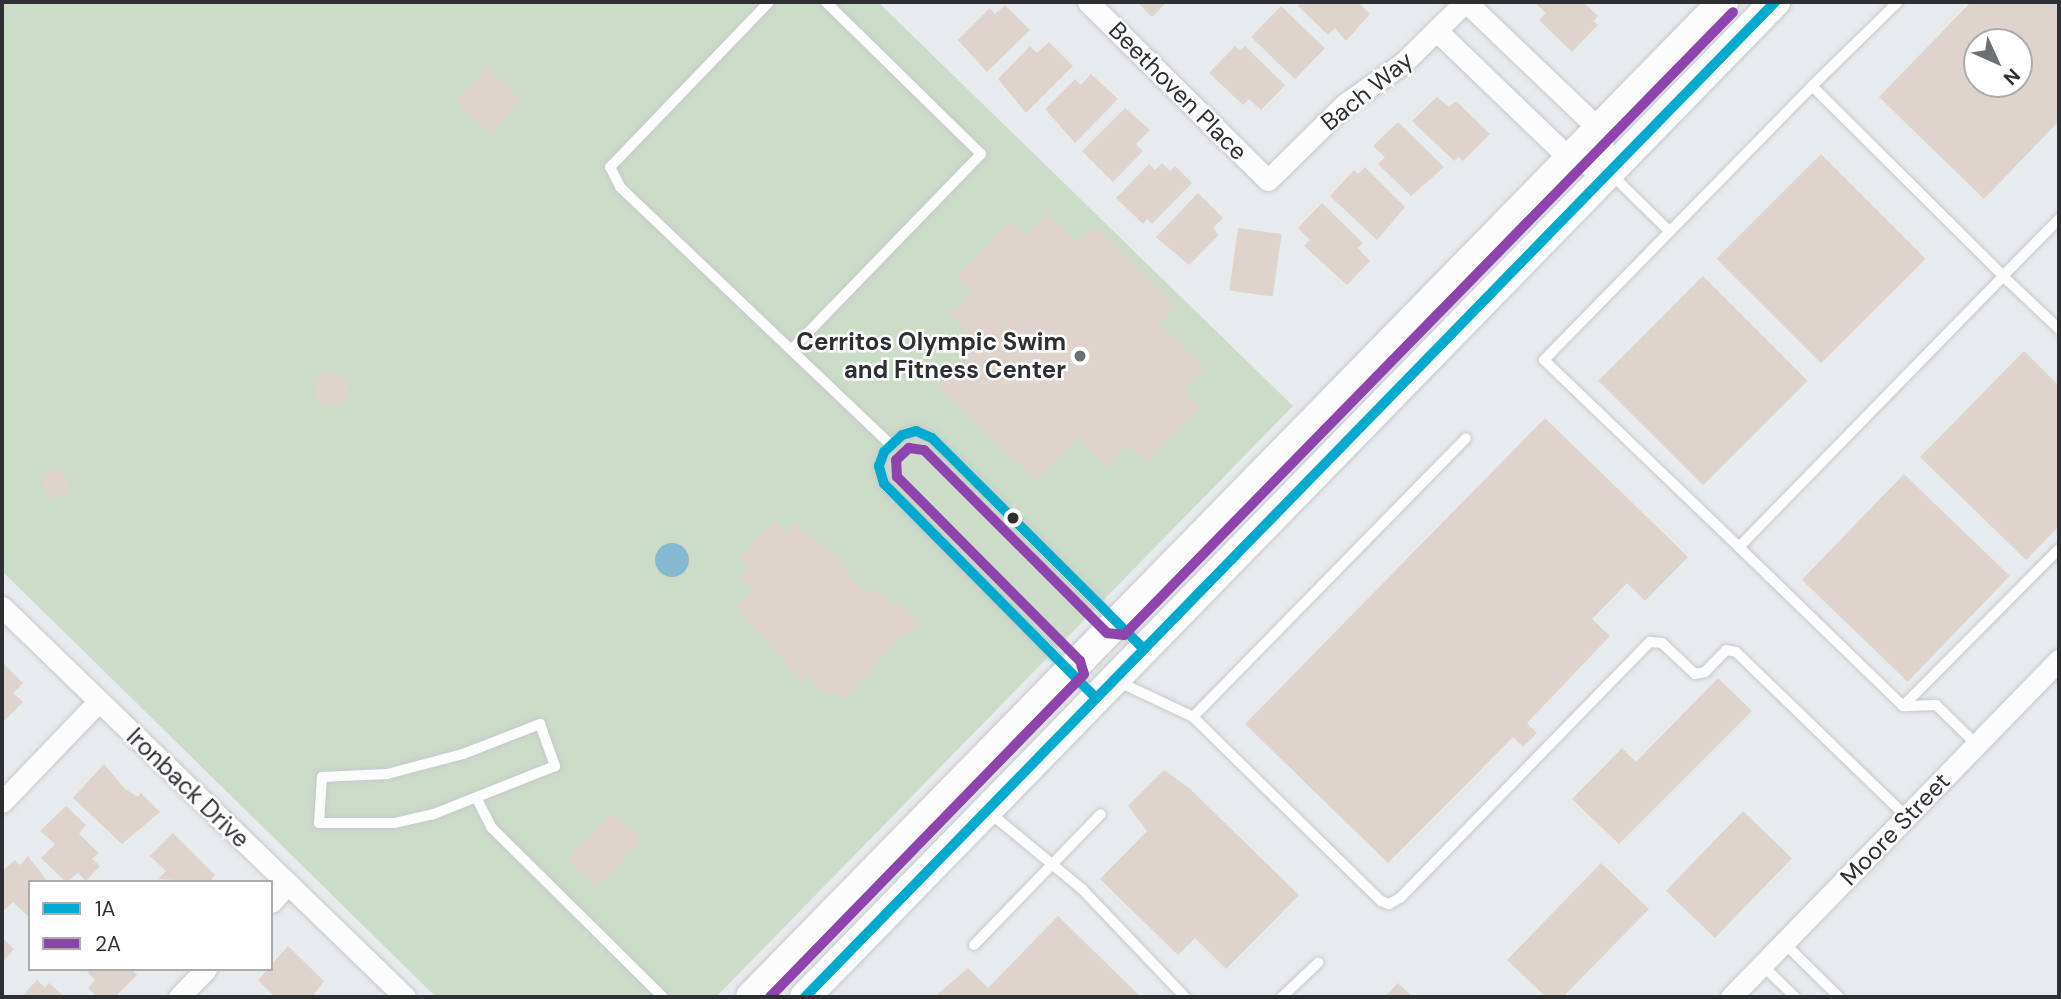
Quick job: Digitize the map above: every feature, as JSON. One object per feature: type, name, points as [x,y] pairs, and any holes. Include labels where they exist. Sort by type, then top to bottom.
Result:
[{"type":"street","name":"Beethoven Place","points":[[1088,2],[1268,180]]},
{"type":"street","name":"Bach Way","points":[[1268,180],[1345,104],[1403,63],[1466,2]]},
{"type":"street","points":[[1466,2],[1599,129],[1609,172]]},
{"type":"street","points":[[751,997],[1723,2]]},
{"type":"street","points":[[805,997],[1775,2]]},
{"type":"street","points":[[1437,31],[1570,159],[1609,172]]},
{"type":"street","name":"Ironback Drive","points":[[2,607],[405,997]]},
{"type":"street","name":"Moore Street","points":[[1731,997],[2059,660]]},
{"type":"street","points":[[2,802],[99,701]]},
{"type":"street","points":[[273,900],[288,884]]},
{"type":"street","points":[[179,997],[204,971]]},
{"type":"lane","points":[[769,2],[610,167],[620,187],[891,445]]},
{"type":"lane","points":[[791,350],[981,154],[826,2]]},
{"type":"lane","points":[[1898,2],[1544,359],[1903,705],[1936,705],[1977,745]]},
{"type":"lane","points":[[1812,86],[2059,329]]},
{"type":"lane","points":[[1609,172],[1669,231]]},
{"type":"lane","points":[[1740,547],[2059,219]]},
{"type":"lane","points":[[1144,649],[932,438],[916,431],[902,435],[891,445],[879,466],[884,484],[1070,671],[1105,689],[1193,717],[1381,901],[1389,904],[1400,898],[1650,642],[1662,643],[1695,674],[1705,672],[1727,650],[1736,652],[1907,817]]},
{"type":"lane","points":[[1193,717],[1466,438]]},
{"type":"lane","points":[[1903,705],[2059,549]]},
{"type":"lane","points":[[540,724],[555,766],[477,799],[394,823],[319,822],[322,777],[387,774],[463,754],[540,724]]},
{"type":"lane","points":[[477,799],[492,828],[663,997]]},
{"type":"lane","points":[[987,810],[1082,889],[1185,997]]},
{"type":"lane","points":[[974,945],[1049,864],[1101,814]]},
{"type":"lane","points":[[1784,943],[1839,997]]},
{"type":"lane","points":[[1282,997],[1318,963]]},
{"type":"lane","points":[[1762,965],[1795,997]]},
{"type":"green space","points":[[2,2],[878,2],[1293,406],[716,997],[436,997],[2,571]]},
{"type":"water","points":[[672,543],[684,548],[689,560],[684,572],[672,577],[660,572],[655,560],[660,548]]},
{"type":"building","points":[[1137,2],[1167,2],[1152,17]]},
{"type":"building","points":[[1302,2],[1358,2],[1370,14],[1346,41],[1335,28],[1328,35],[1298,6]]},
{"type":"building","points":[[1534,2],[1583,2],[1598,16],[1594,21],[1598,25],[1572,52],[1539,20],[1546,13]]},
{"type":"building","points":[[1971,2],[2059,2],[2059,121],[1984,199],[1879,97]]},
{"type":"building","points":[[1005,5],[1030,30],[987,72],[958,40],[990,8],[995,14]]},
{"type":"building","points":[[1281,6],[1325,48],[1295,79],[1251,37]]},
{"type":"building","points":[[1049,42],[1073,66],[1026,113],[998,79],[1030,46],[1037,53]]},
{"type":"building","points":[[1235,46],[1240,51],[1245,46],[1285,85],[1261,110],[1249,99],[1243,105],[1209,73]]},
{"type":"building","points":[[487,67],[522,101],[490,134],[455,100]]},
{"type":"building","points":[[1091,74],[1118,99],[1075,143],[1045,109],[1075,79],[1081,85]]},
{"type":"building","points":[[1437,97],[1449,107],[1456,101],[1490,134],[1463,161],[1458,157],[1454,161],[1412,121]]},
{"type":"building","points":[[1125,108],[1150,130],[1136,144],[1143,151],[1113,182],[1082,151]]},
{"type":"building","points":[[1398,122],[1444,167],[1411,196],[1378,164],[1385,157],[1373,146]]},
{"type":"building","points":[[1821,154],[1926,259],[1821,363],[1716,259]]},
{"type":"building","points":[[1162,163],[1170,171],[1175,166],[1192,183],[1152,224],[1147,219],[1143,224],[1116,198],[1149,164],[1155,170]]},
{"type":"building","points":[[1365,167],[1405,207],[1377,240],[1330,196],[1354,170],[1358,174]]},
{"type":"building","points":[[1198,193],[1223,218],[1213,228],[1219,235],[1189,265],[1156,237]]},
{"type":"building","points":[[1322,203],[1363,243],[1358,248],[1370,261],[1347,285],[1304,246],[1310,240],[1298,228]]},
{"type":"building","name":"Cerritos Olympic Swim and Fitness Center","points":[[1047,214],[1077,243],[1094,226],[1176,306],[1159,323],[1205,368],[1183,389],[1201,407],[1147,463],[1129,445],[1107,467],[1077,438],[1035,480],[938,386],[979,343],[949,314],[971,292],[956,277],[1010,222],[1025,236]]},
{"type":"building","points":[[1238,228],[1282,234],[1273,297],[1229,290]]},
{"type":"building","points":[[1703,276],[1808,381],[1703,485],[1598,381]]},
{"type":"building","points":[[2024,351],[2059,386],[2059,526],[2026,560],[1920,457]]},
{"type":"building","points":[[331,372],[343,377],[348,389],[343,401],[331,406],[319,401],[314,389],[319,377]]},
{"type":"building","points":[[1545,418],[1688,557],[1645,601],[1627,583],[1592,619],[1610,636],[1527,723],[1537,733],[1523,747],[1513,737],[1388,863],[1245,724]]},
{"type":"building","points":[[63,468],[71,492],[48,499],[40,475]]},
{"type":"building","points":[[1904,474],[2010,576],[1908,682],[1802,580]]},
{"type":"building","points":[[774,521],[785,532],[794,522],[850,570],[846,573],[869,595],[875,588],[893,605],[897,601],[920,623],[906,638],[902,634],[843,701],[834,692],[831,696],[823,688],[819,692],[808,674],[801,681],[737,607],[753,591],[740,578],[749,568],[739,558]]},
{"type":"building","points":[[2,662],[23,683],[13,693],[23,702],[2,723]]},
{"type":"building","points":[[1718,678],[1752,711],[1619,844],[1572,799],[1622,748],[1636,762]]},
{"type":"building","points":[[104,764],[125,789],[138,797],[141,793],[160,812],[122,844],[73,798]]},
{"type":"building","points":[[1164,770],[1189,788],[1299,895],[1226,969],[1195,938],[1178,955],[1100,879],[1147,831],[1128,806]]},
{"type":"building","points":[[66,806],[86,825],[79,834],[99,853],[92,859],[100,866],[87,880],[78,873],[69,880],[64,880],[41,858],[55,844],[40,831]]},
{"type":"building","points":[[1743,811],[1792,858],[1715,938],[1666,891]]},
{"type":"building","points":[[613,812],[642,840],[596,887],[567,859]]},
{"type":"building","points":[[173,833],[215,875],[211,880],[158,879],[166,871],[150,856]]},
{"type":"building","points":[[28,856],[46,880],[28,880],[28,916],[13,902],[5,910],[2,906],[2,871],[15,860],[20,865]]},
{"type":"building","points":[[1601,863],[1649,909],[1563,997],[1546,997],[1507,960]]},
{"type":"building","points":[[1058,916],[1141,997],[934,997],[968,968],[988,988]]},
{"type":"building","points":[[2,937],[14,949],[2,963]]},
{"type":"building","points":[[288,946],[324,981],[312,997],[275,997],[258,980],[266,971],[273,971],[273,963]]},
{"type":"building","points":[[87,971],[133,971],[137,975],[115,997],[97,997],[88,988],[95,980]]},
{"type":"building","points":[[37,980],[45,988],[49,983],[65,997],[21,997]]},
{"type":"building","points":[[1398,983],[1413,997],[1384,997]]},
{"type":"transit line","name":"1A","points":[[805,997],[1775,2]]},
{"type":"transit line","name":"2A","points":[[770,997],[1084,674],[1080,661],[897,477],[896,460],[909,448],[924,450],[1107,633],[1124,635],[1733,12]]},
{"type":"transit line","name":"1A","points":[[1096,698],[884,484],[879,466],[884,452],[902,435],[916,431],[932,438],[1144,649]]},
{"type":"place","name":"Cerritos Olympic Swim and Fitness Center","points":[[1080,356]]}]
